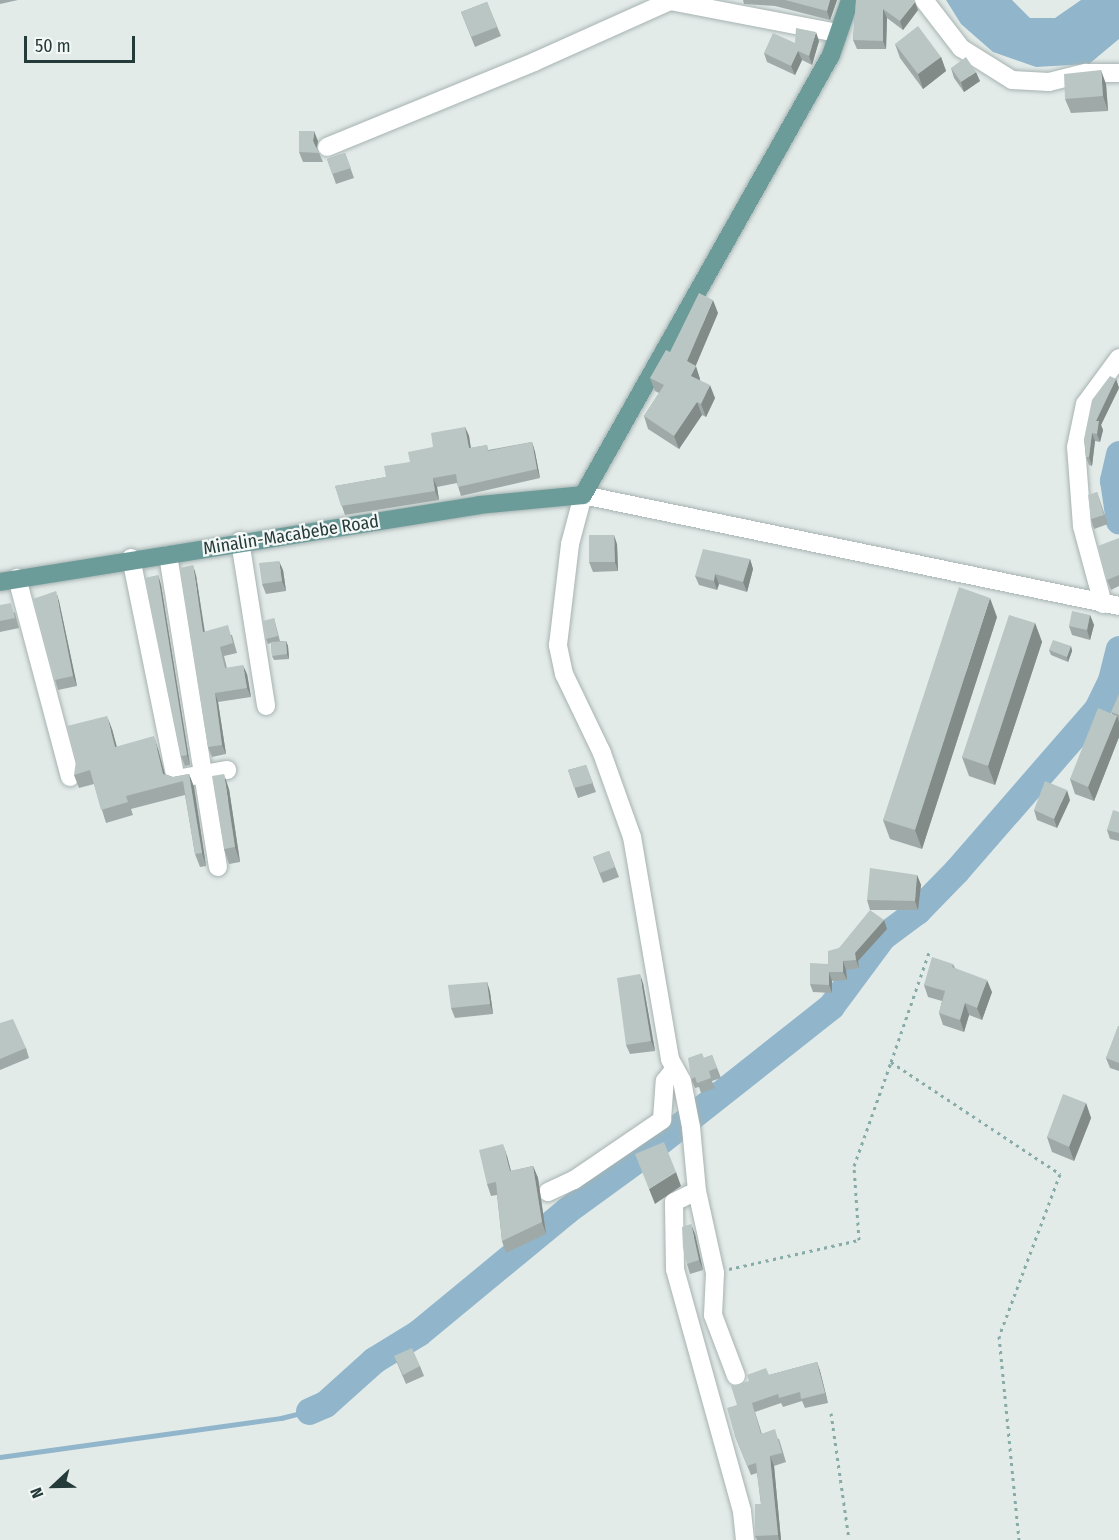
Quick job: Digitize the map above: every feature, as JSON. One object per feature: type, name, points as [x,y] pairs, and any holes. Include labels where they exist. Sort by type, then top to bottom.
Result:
[{"type":"main road","points":[[583,495],[831,55],[849,0]]},
{"type":"main road","name":"Minalin-Macabebe Road","points":[[9,580],[131,558],[168,555],[240,541],[479,506],[583,495]]},
{"type":"street","points":[[924,0],[961,48],[1012,80],[1049,82],[1086,73],[1119,73]]},
{"type":"street","points":[[327,147],[534,62],[670,1],[838,33]]},
{"type":"street","points":[[1111,605],[1082,526],[1076,447],[1085,404],[1119,358]]},
{"type":"street","points":[[736,1376],[713,1315],[715,1273],[697,1191],[691,1126],[652,967],[632,837],[602,753],[568,685],[558,645],[570,544],[583,495],[1039,587],[1111,605]]},
{"type":"street","points":[[240,541],[266,706]]},
{"type":"street","points":[[168,555],[218,867]]},
{"type":"street","points":[[131,558],[176,779],[204,776],[227,770]]},
{"type":"street","points":[[9,580],[70,777]]},
{"type":"street","points":[[548,1192],[574,1180],[662,1120],[665,1081],[678,1075]]},
{"type":"street","points":[[697,1191],[674,1202],[675,1269],[736,1490],[745,1540]]},
{"type":"path","points":[[715,1273],[859,1240],[854,1166],[929,952]]},
{"type":"path","points":[[891,1062],[1060,1174],[999,1336],[1019,1540]]},
{"type":"path","points":[[831,1413],[849,1540]]},
{"type":"water","points":[[946,0],[1012,0],[1030,18],[1055,18],[1081,0],[1119,0],[1119,39],[1089,64],[1036,67],[993,52],[961,24]]},
{"type":"building","points":[[785,0],[830,0],[827,11]]},
{"type":"building","points":[[856,0],[913,0],[915,2],[900,21],[883,9],[883,41],[853,40]]},
{"type":"building","points":[[487,2],[497,27],[471,37],[461,12]]},
{"type":"building","points":[[918,26],[941,57],[918,74],[895,44]]},
{"type":"building","points":[[796,28],[816,32],[809,56],[798,51],[791,66],[764,53],[773,33],[795,43]]},
{"type":"building","points":[[966,57],[976,72],[961,82],[951,68]]},
{"type":"building","points":[[1101,70],[1103,96],[1065,99],[1064,74]]},
{"type":"building","points":[[299,131],[314,131],[313,141],[319,153],[299,152]]},
{"type":"building","points":[[345,153],[351,168],[332,174],[327,159]]},
{"type":"building","points":[[699,293],[713,300],[687,361],[696,366],[691,376],[710,385],[701,404],[697,402],[674,436],[644,416],[664,385],[650,378],[666,350],[670,352]]},
{"type":"building","points":[[1110,376],[1116,379],[1096,421],[1099,421],[1097,434],[1092,433],[1089,457],[1086,457],[1084,439],[1092,400]]},
{"type":"building","points":[[465,427],[469,448],[487,445],[488,451],[532,442],[537,469],[458,487],[456,474],[433,478],[435,491],[341,506],[335,486],[386,477],[384,466],[410,462],[408,452],[433,447],[431,433]]},
{"type":"building","points":[[1097,492],[1104,515],[1091,519],[1088,495]]},
{"type":"building","points":[[589,535],[614,535],[615,562],[589,562]]},
{"type":"building","points":[[1119,538],[1119,575],[1107,580],[1098,546]]},
{"type":"building","points":[[703,549],[750,559],[743,582],[715,574],[714,581],[695,576]]},
{"type":"building","points":[[279,561],[282,581],[262,584],[259,563]]},
{"type":"building","points":[[193,565],[203,632],[228,625],[233,643],[220,647],[225,668],[243,665],[247,688],[215,693],[222,745],[208,747],[180,568]]},
{"type":"building","points":[[158,575],[187,755],[181,756],[145,578]]},
{"type":"building","points":[[959,587],[990,598],[915,830],[883,820]]},
{"type":"building","points":[[56,591],[73,676],[55,680],[33,599]]},
{"type":"building","points":[[11,603],[15,618],[0,621],[0,605]]},
{"type":"building","points":[[1072,611],[1090,615],[1087,630],[1069,626]]},
{"type":"building","points":[[1009,615],[1035,623],[988,766],[962,757]]},
{"type":"building","points":[[274,618],[278,636],[266,639],[263,621]]},
{"type":"building","points":[[1053,640],[1071,646],[1067,657],[1049,650]]},
{"type":"building","points":[[286,641],[287,654],[272,656],[271,642]]},
{"type":"building","points":[[1119,694],[1119,715],[1111,712]]},
{"type":"building","points":[[1098,708],[1117,716],[1088,787],[1070,779]]},
{"type":"building","points":[[107,716],[115,747],[154,736],[163,774],[173,777],[189,774],[202,853],[195,854],[183,781],[126,796],[128,802],[101,810],[90,770],[74,775],[76,761],[67,726]]},
{"type":"building","points":[[586,765],[593,783],[574,788],[568,770]]},
{"type":"building","points":[[224,774],[235,847],[224,849],[212,776]]},
{"type":"building","points":[[1045,781],[1067,790],[1054,819],[1034,810]]},
{"type":"building","points":[[1113,810],[1119,812],[1119,833],[1107,830]]},
{"type":"building","points":[[609,851],[615,867],[600,873],[593,857]]},
{"type":"building","points":[[870,868],[917,875],[915,901],[867,900]]},
{"type":"building","points":[[870,910],[884,920],[855,953],[856,960],[843,961],[843,972],[829,972],[829,985],[810,984],[810,963],[828,964],[828,951],[839,948]]},
{"type":"building","points":[[932,957],[987,980],[977,1008],[965,1003],[960,1020],[939,1013],[945,991],[924,985]]},
{"type":"building","points":[[640,974],[651,1041],[626,1045],[617,978]]},
{"type":"building","points":[[487,982],[490,1004],[451,1008],[448,985]]},
{"type":"building","points":[[13,1019],[26,1048],[0,1059],[0,1023]]},
{"type":"building","points":[[1119,1026],[1119,1063],[1106,1058]]},
{"type":"building","points":[[702,1053],[704,1058],[712,1055],[717,1068],[709,1071],[711,1078],[697,1083],[695,1077],[691,1079],[688,1058]]},
{"type":"building","points":[[1063,1094],[1086,1103],[1069,1147],[1047,1137]]},
{"type":"building","points":[[664,1142],[676,1172],[649,1189],[635,1154]]},
{"type":"building","points":[[503,1144],[510,1171],[533,1166],[542,1222],[502,1241],[496,1182],[487,1184],[479,1150]]},
{"type":"building","points":[[691,1224],[699,1260],[687,1264],[683,1248],[682,1227]]},
{"type":"building","points":[[412,1348],[420,1366],[403,1375],[394,1356]]},
{"type":"building","points":[[817,1362],[825,1393],[801,1399],[800,1392],[779,1398],[778,1394],[752,1403],[761,1434],[775,1429],[782,1453],[770,1456],[778,1535],[755,1536],[755,1504],[761,1504],[756,1463],[747,1466],[735,1436],[727,1408],[737,1405],[731,1386],[749,1381],[747,1375],[766,1368],[769,1375]]},
{"type":"waterway","points":[[1119,454],[1113,480],[1119,521]]},
{"type":"waterway","points":[[309,1411],[325,1404],[374,1360],[418,1333],[567,1210],[640,1157],[831,1006],[882,937],[917,911],[956,871],[1097,709],[1111,680],[1119,649]]},
{"type":"waterway","points":[[0,1457],[281,1418],[309,1411]]}]
